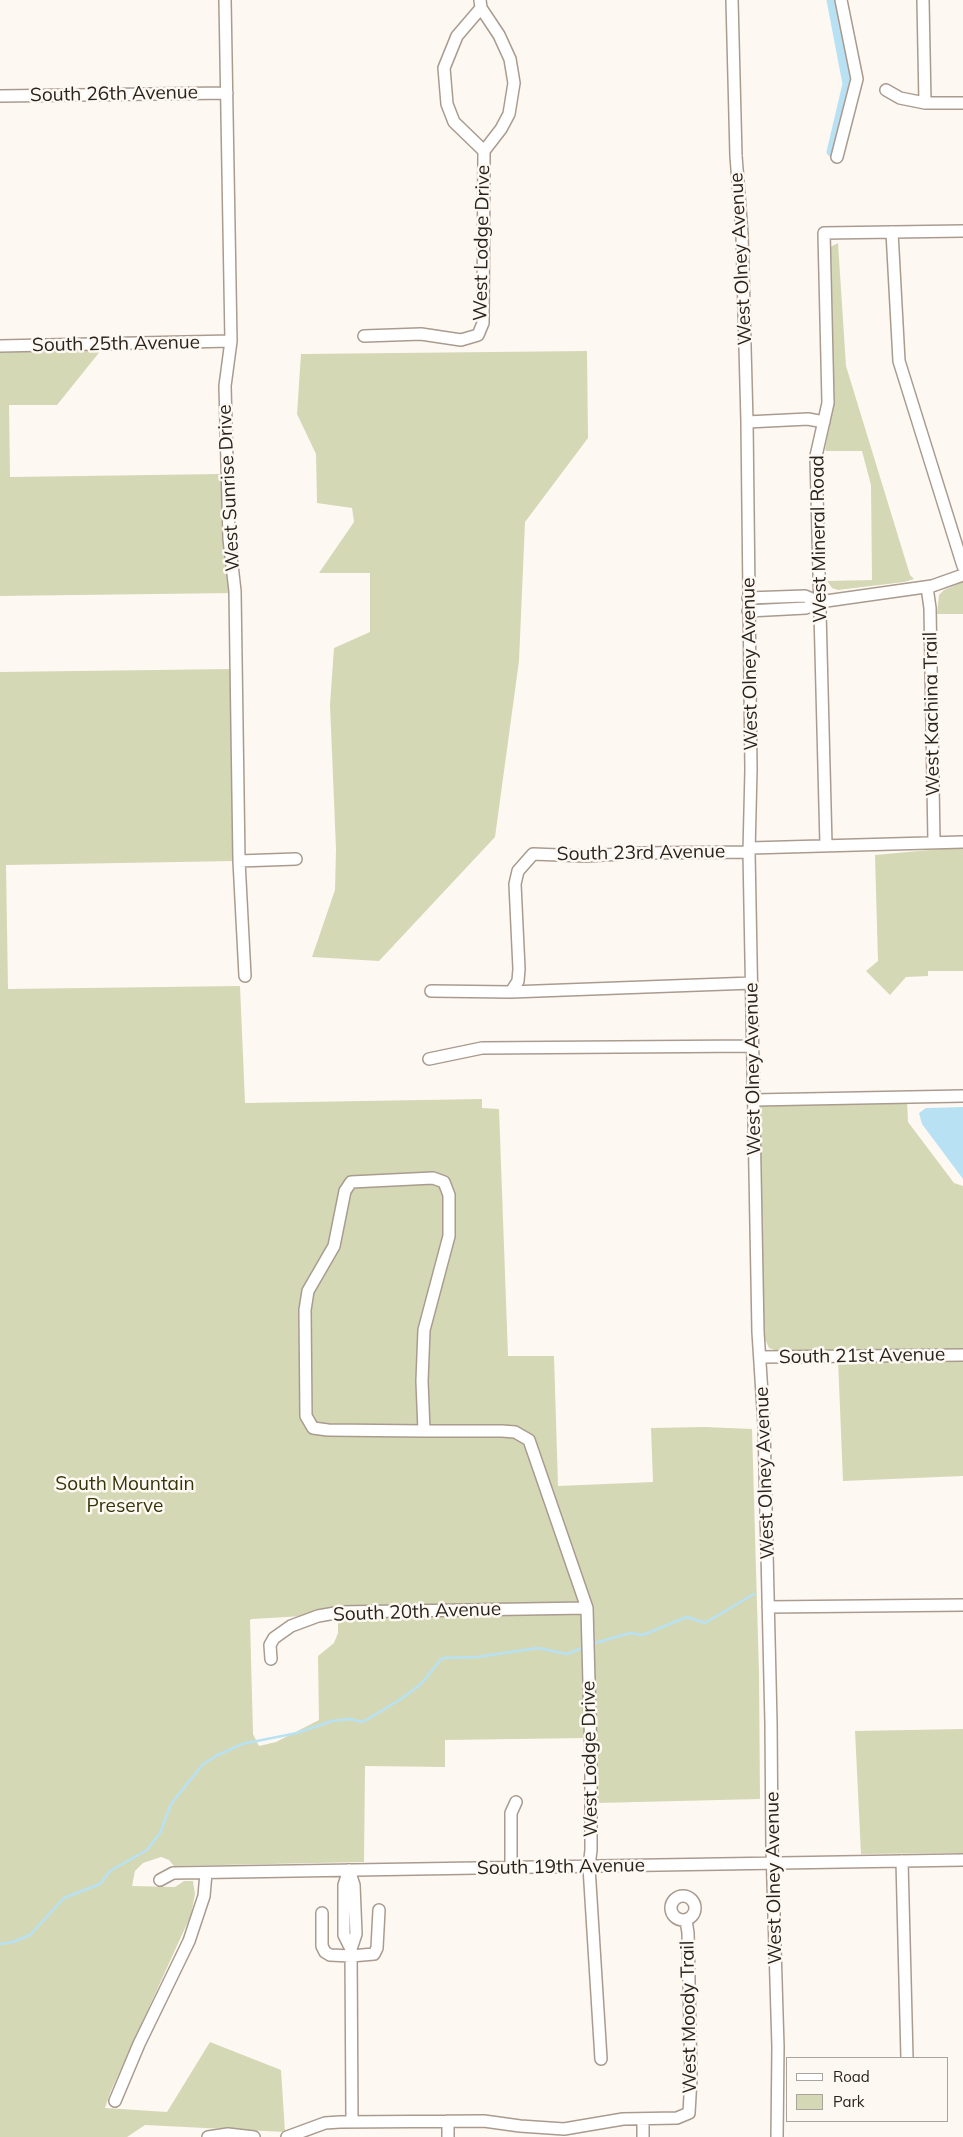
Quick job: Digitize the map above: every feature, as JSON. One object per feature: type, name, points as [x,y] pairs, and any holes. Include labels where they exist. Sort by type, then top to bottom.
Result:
[{"type":"street","name":"West Sunrise Drive","points":[[225,0],[231,341],[224,386],[229,539],[235,591],[240,861],[245,976]]},
{"type":"street","name":"West Olney Avenue","points":[[732,0],[736,156],[742,241],[747,422],[750,850],[758,1332],[761,1357],[768,1607],[778,2047],[777,2137]]},
{"type":"street","points":[[837,158],[857,79],[840,0]]},
{"type":"street","points":[[923,0],[925,102]]},
{"type":"street","name":"West Lodge Drive","points":[[364,336],[421,334],[461,340],[478,335],[483,323],[484,151],[501,129],[509,114],[514,83],[510,59],[499,35],[480,4],[457,36],[444,68],[447,104],[454,122],[484,151]]},
{"type":"street","points":[[886,90],[900,98],[925,102],[963,103]]},
{"type":"street","name":"South 26th Avenue","points":[[0,96],[228,92]]},
{"type":"street","points":[[963,231],[892,232],[899,361],[963,566]]},
{"type":"street","name":"West Mineral Road","points":[[826,845],[816,456],[828,403],[824,233],[892,232]]},
{"type":"street","name":"South 25th Avenue","points":[[0,346],[231,341]]},
{"type":"street","points":[[747,422],[808,420],[824,422]]},
{"type":"street","points":[[748,611],[806,608],[820,602],[927,587],[963,576]]},
{"type":"street","name":"West Kachina Trail","points":[[927,587],[930,608],[934,842]]},
{"type":"street","points":[[748,598],[805,596],[820,602]]},
{"type":"street","points":[[788,597],[788,610]]},
{"type":"street","name":"South 23rd Avenue","points":[[511,992],[518,981],[519,969],[515,884],[518,871],[533,854],[586,856],[750,850],[826,845],[963,842]]},
{"type":"street","points":[[240,861],[296,860]]},
{"type":"street","points":[[431,991],[511,992],[752,983]]},
{"type":"street","points":[[429,1058],[482,1048],[753,1046]]},
{"type":"street","points":[[754,1100],[963,1096]]},
{"type":"street","name":"West Lodge Drive","points":[[424,1431],[422,1381],[424,1330],[449,1236],[449,1195],[444,1182],[433,1178],[351,1182],[345,1191],[334,1246],[308,1290],[305,1310],[306,1416],[313,1428],[424,1431],[502,1431],[515,1432],[529,1440],[587,1608],[591,1758],[591,1850],[589,1867],[601,2060]]},
{"type":"street","name":"South 21st Avenue","points":[[761,1357],[963,1355]]},
{"type":"street","points":[[768,1607],[963,1605]]},
{"type":"street","name":"South 20th Avenue","points":[[271,1659],[270,1645],[274,1638],[291,1626],[318,1616],[341,1612],[587,1608]]},
{"type":"street","points":[[511,1867],[510,1813],[516,1802]]},
{"type":"street","name":"South 19th Avenue","points":[[160,1880],[173,1874],[206,1873],[963,1860]]},
{"type":"street","points":[[902,1861],[906,2057]]},
{"type":"street","points":[[349,1870],[344,1885],[344,1935],[351,1953],[352,2121]]},
{"type":"street","points":[[115,2101],[139,2044],[189,1941],[204,1896],[206,1873]]},
{"type":"street","points":[[322,1913],[322,1946],[325,1952],[330,1955],[351,1953],[374,1954],[378,1948],[379,1910]]},
{"type":"street","name":"West Moody Trail","points":[[643,2119],[677,2118],[689,2113],[691,2059],[688,1933],[686,1920]]},
{"type":"street","points":[[287,2137],[325,2123],[352,2121],[484,2121],[564,2129],[623,2119],[643,2119],[643,2137]]},
{"type":"street","points":[[448,2121],[448,2137]]},
{"type":"street","points":[[208,2137],[228,2134],[254,2137]]},
{"type":"green space","points":[[838,243],[846,366],[910,575],[914,579],[904,582],[838,590],[832,588],[827,581],[872,580],[871,485],[862,451],[826,451],[825,449],[834,402],[830,247]]},
{"type":"green space","points":[[102,349],[57,405],[9,405],[10,477],[221,474],[222,535],[233,593],[0,596],[0,351]]},
{"type":"green space","points":[[587,351],[588,438],[525,522],[519,661],[495,837],[379,961],[312,957],[335,890],[336,849],[330,705],[334,648],[370,632],[370,573],[319,573],[354,522],[352,508],[317,503],[316,454],[297,414],[301,354]]},
{"type":"green space","points":[[963,582],[963,614],[937,614],[939,595],[944,590]]},
{"type":"green space","name":"South Mountain Preserve","points":[[233,669],[235,861],[6,865],[8,989],[240,986],[245,1103],[482,1099],[482,1108],[499,1109],[508,1356],[554,1356],[558,1486],[653,1482],[651,1428],[705,1427],[752,1429],[759,1674],[760,1799],[596,1803],[589,1602],[338,1609],[304,1616],[252,1619],[250,1620],[253,1734],[259,1746],[276,1742],[319,1720],[318,1656],[334,1643],[338,1633],[338,1617],[583,1612],[586,1738],[445,1740],[445,1767],[365,1766],[364,1862],[174,1866],[169,1860],[161,1857],[143,1863],[135,1871],[132,1886],[175,1887],[184,1881],[193,1881],[195,1894],[191,1915],[110,2093],[105,2108],[167,2112],[210,2042],[281,2070],[285,2132],[145,2125],[127,2137],[0,2137],[0,672]]},
{"type":"green space","points":[[963,847],[963,971],[928,971],[928,976],[906,977],[890,995],[866,971],[878,961],[875,855]]},
{"type":"green space","points":[[907,1100],[908,1122],[954,1183],[963,1186],[963,1350],[783,1353],[769,1348],[764,1337],[760,1107],[771,1102]]},
{"type":"green space","points":[[838,1360],[963,1360],[963,1476],[843,1481]]},
{"type":"green space","points":[[963,1729],[963,1853],[861,1854],[855,1731]]},
{"type":"water","points":[[963,1107],[963,1179],[922,1124],[919,1113],[926,1108]]},
{"type":"waterway","points":[[831,0],[847,84],[831,152]]},
{"type":"waterway","points":[[592,1644],[630,1633],[643,1635],[687,1617],[705,1623],[754,1594]]},
{"type":"waterway","points":[[0,1944],[13,1942],[30,1935],[64,1898],[100,1884],[110,1871],[147,1850],[160,1833],[171,1804],[203,1764],[216,1756],[242,1744],[297,1733],[332,1721],[349,1719],[363,1722],[401,1699],[421,1684],[442,1658],[477,1657],[538,1648],[567,1654],[585,1647]]}]
